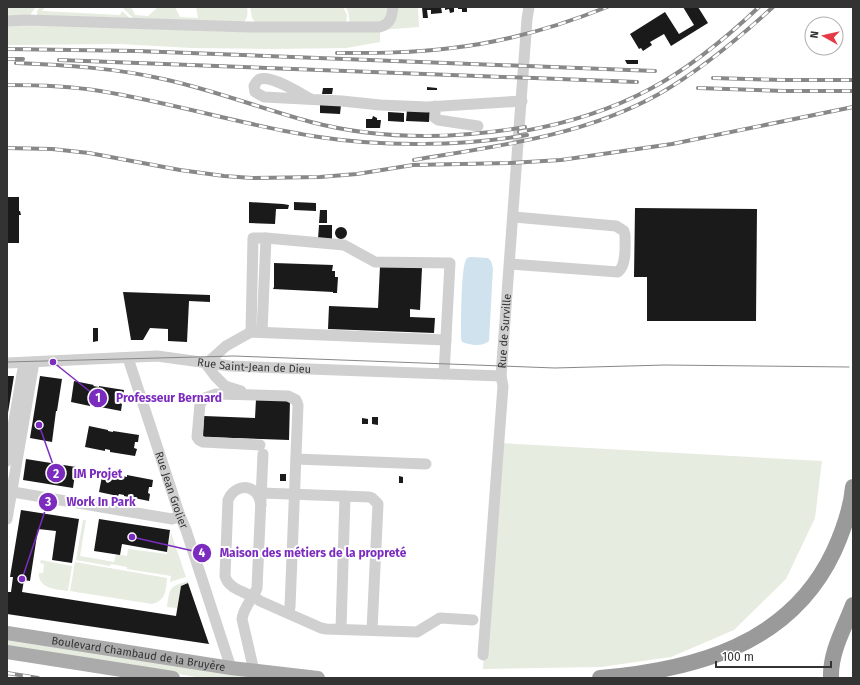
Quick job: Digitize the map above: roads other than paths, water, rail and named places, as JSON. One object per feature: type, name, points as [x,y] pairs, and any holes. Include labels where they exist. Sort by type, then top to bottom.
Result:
[{"type":"highway","points":[[600,678],[680,667],[707,659],[752,639],[772,626],[803,598],[829,562],[841,536],[847,517],[853,487]]},
{"type":"highway","points":[[831,672],[834,652],[853,605]]},
{"type":"main road","name":"Boulevard Chambaud de la Bruyère","points":[[7,633],[231,668],[318,678]]},
{"type":"main road","name":"Boulevard Chambaud de la Bruyère","points":[[7,652],[173,678]]},
{"type":"street","points":[[7,21],[27,20],[250,27],[379,27],[388,24],[393,7]]},
{"type":"street","name":"Rue de Surville","points":[[483,655],[503,386],[501,376],[530,7]]},
{"type":"street","points":[[311,99],[380,105],[435,106],[522,101]]},
{"type":"street","points":[[435,106],[435,118],[438,120],[478,126]]},
{"type":"street","points":[[510,264],[618,272],[622,270],[623,264],[625,235],[624,231],[616,226],[514,217]]},
{"type":"street","points":[[256,332],[253,238],[344,245],[375,262],[450,263],[444,374]]},
{"type":"street","points":[[259,395],[242,392],[226,386],[215,376],[206,364],[226,346],[256,332],[446,340]]},
{"type":"street","name":"Rue Saint-Jean de Dieu","points":[[7,363],[157,356],[206,364],[230,366],[501,376]]},
{"type":"street","name":"Rue Jean Grolier","points":[[128,358],[231,668]]},
{"type":"street","points":[[7,461],[29,363]]},
{"type":"street","points":[[7,519],[9,491],[29,363]]},
{"type":"street","points":[[254,671],[242,619],[243,611],[254,596],[257,588],[262,493],[262,449],[203,442],[199,440],[197,437],[200,404],[205,398],[216,394],[288,396],[296,400],[298,405],[290,607],[288,613]]},
{"type":"street","points":[[296,459],[426,464]]},
{"type":"street","points":[[261,505],[254,490],[247,488],[235,490],[230,495],[228,500],[225,568],[227,582],[230,586],[321,628],[417,632],[440,618],[474,620]]},
{"type":"street","points":[[9,491],[172,519],[180,516]]},
{"type":"street","points":[[262,493],[372,498],[378,504],[372,630]]},
{"type":"street","points":[[340,629],[345,496]]},
{"type":"water","points":[[471,257],[488,258],[491,261],[493,268],[489,341],[480,345],[472,345],[462,342],[461,338],[463,273],[466,259]]},
{"type":"tram line","points":[[7,362],[234,356],[555,368],[665,365],[849,367]]},
{"type":"railway","points":[[337,53],[380,53],[437,50],[492,42],[531,33],[607,7]]},
{"type":"railway","points":[[519,132],[586,116],[619,104],[650,89],[679,72],[707,52],[759,7]]},
{"type":"railway","points":[[414,160],[540,138],[601,120],[630,108],[659,94],[690,75],[733,42],[773,7]]},
{"type":"railway","points":[[7,49],[137,51],[655,71]]},
{"type":"railway","points":[[7,59],[23,59]]},
{"type":"railway","points":[[59,60],[637,82]]},
{"type":"railway","points":[[16,63],[90,68],[145,75],[182,83],[311,122],[364,132],[418,136],[472,134],[525,127]]},
{"type":"railway","points":[[713,78],[853,80]]},
{"type":"railway","points":[[7,85],[54,86],[100,91],[264,127],[344,140],[396,144],[423,144],[502,139],[527,135]]},
{"type":"railway","points":[[698,88],[784,91],[853,91]]},
{"type":"railway","points":[[7,148],[52,149],[89,153],[180,170],[224,176],[252,178],[320,177],[357,174],[413,165],[510,163],[561,160],[672,144],[853,107]]},
{"type":"railway","points":[[7,673],[38,678]]},
{"type":"place","name":"Professeur Bernard","points":[[53,362]]},
{"type":"place","name":"IM Projet","points":[[39,425]]},
{"type":"place","name":"Maison des métiers de la propreté","points":[[132,537]]},
{"type":"place","name":"Work In Park","points":[[22,579]]}]
